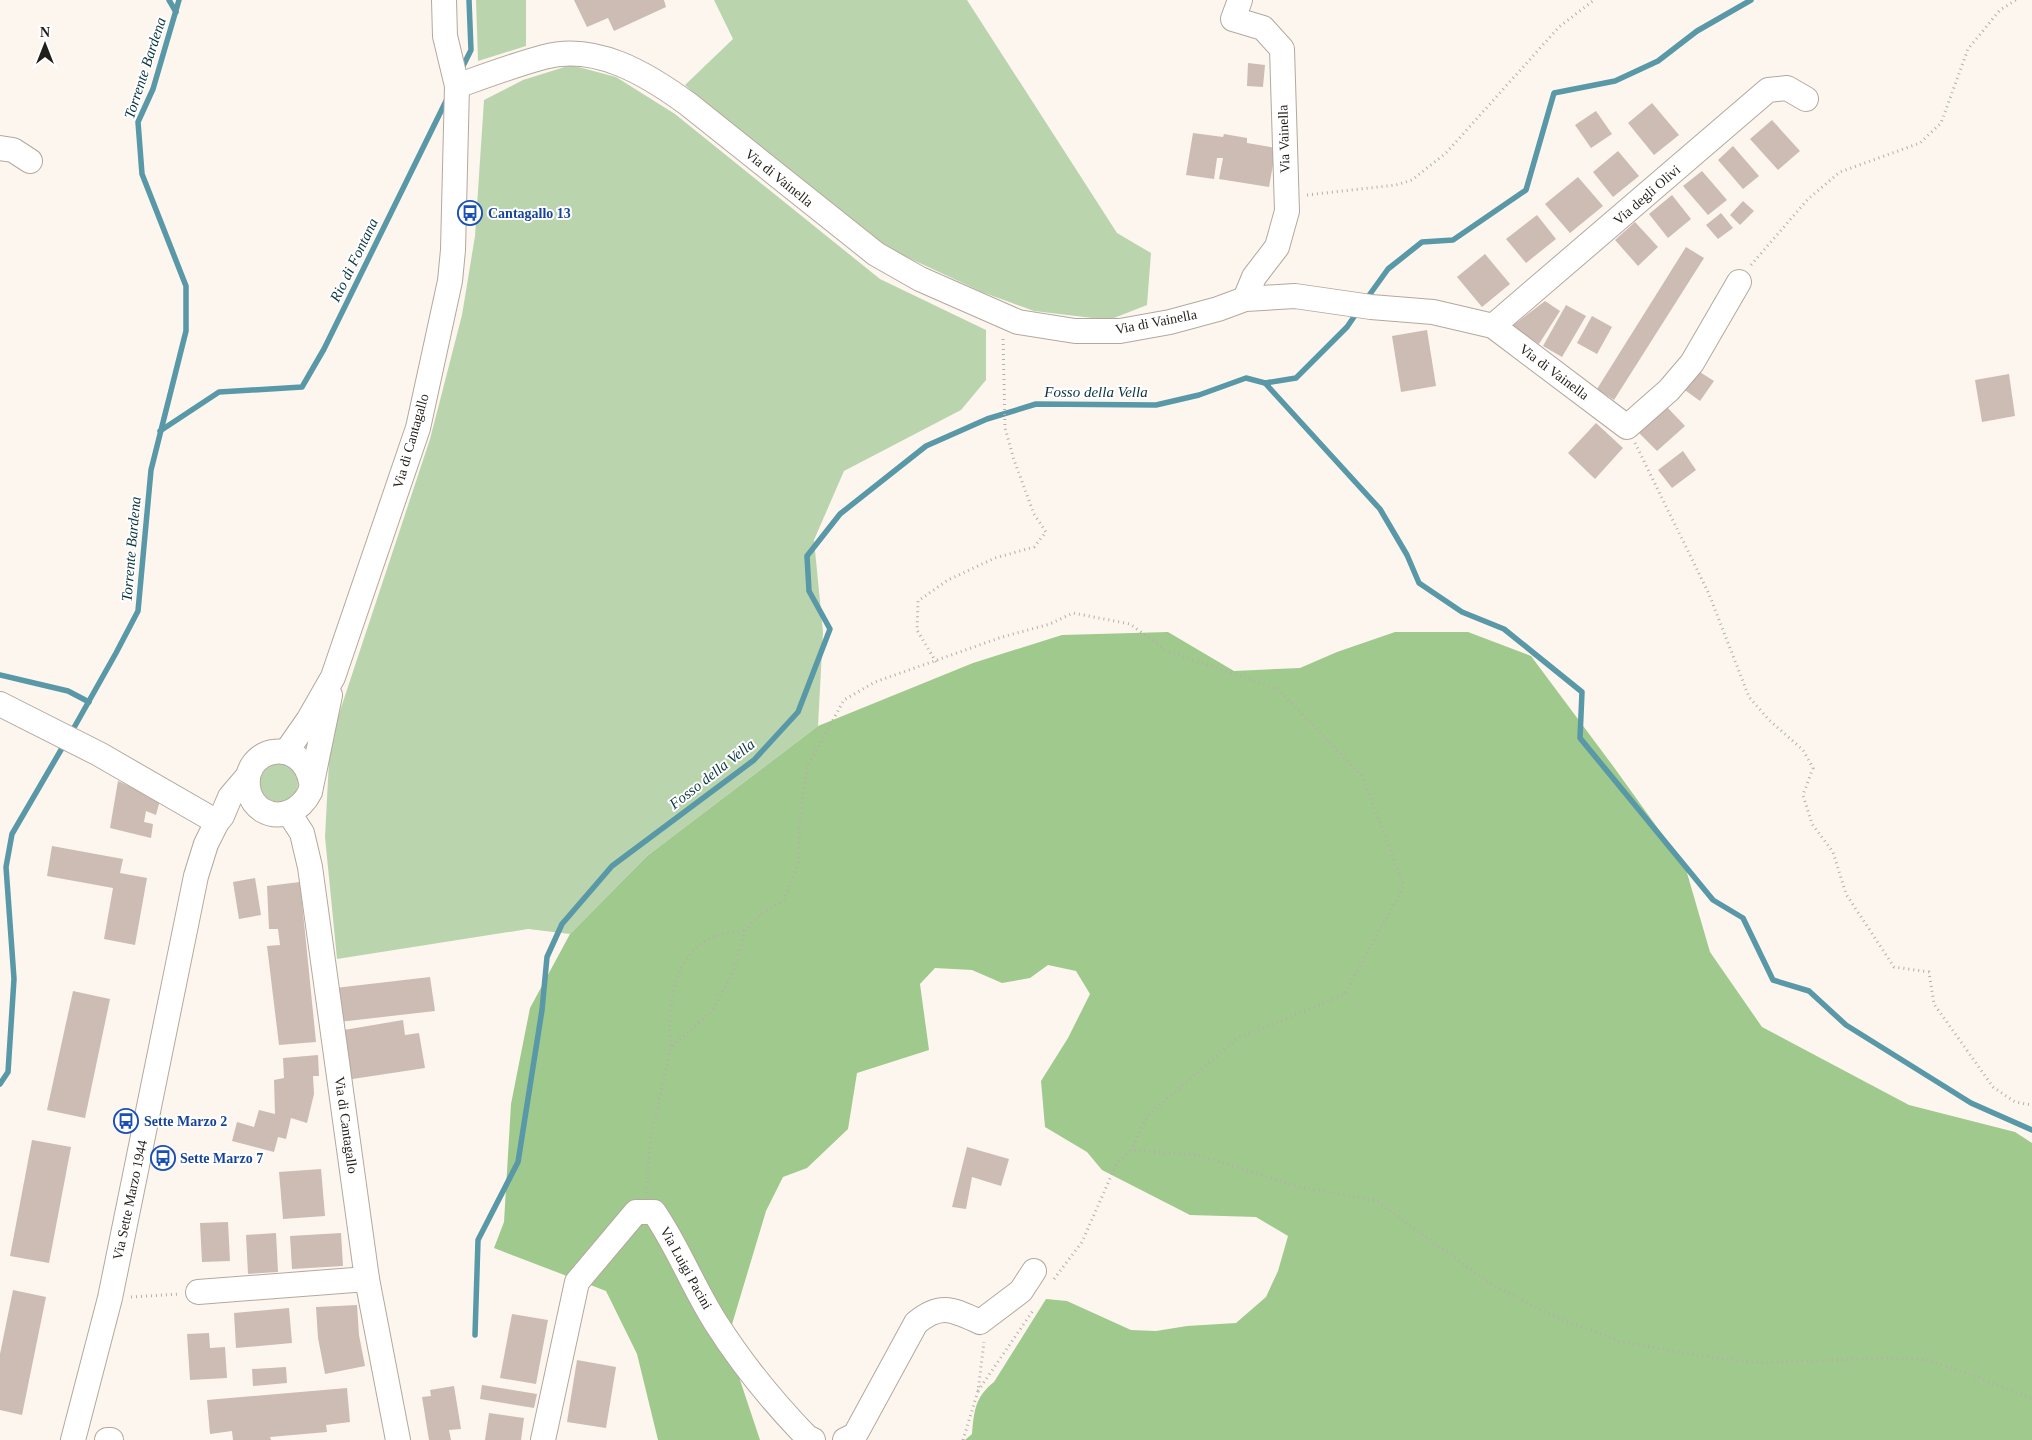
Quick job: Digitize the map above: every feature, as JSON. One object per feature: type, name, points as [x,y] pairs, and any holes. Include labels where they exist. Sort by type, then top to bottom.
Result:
[{"type":"street","points":[[444,0],[445,36],[454,76]]},
{"type":"street","name":"Via Vainella","points":[[1240,0],[1233,19],[1263,28],[1282,49],[1287,197],[1287,211],[1277,247],[1254,277],[1245,299]]},
{"type":"street","name":"Via di Vainella","points":[[454,76],[545,56],[583,54],[614,62],[656,81],[688,104],[876,254],[920,279],[1018,322],[1045,328],[1076,331],[1120,330],[1170,322],[1218,309],[1245,299],[1295,296],[1433,312],[1493,326],[1628,427]]},
{"type":"street","name":"Via di Cantagallo","points":[[332,680],[418,428],[450,281],[456,163],[454,76]]},
{"type":"street","name":"Via degli Olivi","points":[[1493,326],[1768,90],[1787,88],[1806,99]]},
{"type":"street","points":[[0,148],[14,150],[30,161]]},
{"type":"street","points":[[1628,427],[1669,390],[1692,363],[1739,282]]},
{"type":"street","points":[[286,752],[309,719],[332,680]]},
{"type":"street","points":[[0,704],[99,754],[219,819],[254,809],[263,810],[271,814],[289,813],[305,801],[327,715],[332,680]]},
{"type":"street","points":[[263,810],[250,795],[248,776],[258,759],[276,751],[296,756],[304,763],[309,772],[311,782]]},
{"type":"street","name":"Via Sette Marzo 1944","points":[[73,1440],[110,1298],[196,876],[230,797],[248,776]]},
{"type":"street","name":"Via di Cantagallo","points":[[289,813],[302,833],[310,867],[367,1279],[398,1440]]},
{"type":"street","name":"Via Luigi Pacini","points":[[543,1440],[577,1282],[636,1212],[654,1212],[667,1232],[716,1323],[771,1400],[807,1437],[813,1440]]},
{"type":"street","points":[[845,1440],[855,1435],[916,1323],[929,1313],[941,1309],[980,1322],[1043,1276]]},
{"type":"street","points":[[198,1292],[367,1279]]},
{"type":"path","points":[[1287,197],[1396,185],[1412,180],[1446,153],[1559,26],[1594,0]]},
{"type":"path","points":[[1739,282],[1760,253],[1808,199],[1840,172],[1920,143],[1941,123],[1968,49],[2000,10],[2016,0]]},
{"type":"path","points":[[936,662],[917,630],[918,600],[948,580],[996,558],[1034,547],[1046,532],[1034,514],[1014,460],[1005,426],[1001,313]]},
{"type":"path","points":[[1628,427],[1709,594],[1749,698],[1769,720],[1803,750],[1813,768],[1803,795],[1812,824],[1834,852],[1846,894],[1894,967],[1928,972],[1934,1004],[1993,1087],[2015,1102],[2032,1105]]},
{"type":"path","points":[[671,1047],[712,1011],[734,971],[745,930],[761,914],[784,900],[798,863],[800,818],[807,767],[844,700],[875,682],[936,662],[1002,637],[1050,624],[1073,613],[1130,624],[1168,651],[1278,689],[1362,776],[1404,886],[1344,995],[1238,1038],[1148,1115],[1131,1150],[1116,1165],[1082,1242],[1043,1276]]},
{"type":"path","points":[[654,1212],[647,1196],[650,1140],[671,1047],[668,1022],[673,987],[691,954],[714,936],[745,930]]},
{"type":"path","points":[[1131,1150],[1198,1156],[1300,1187],[1377,1201],[1486,1281],[1549,1314],[1619,1341],[1701,1356],[1762,1363],[1883,1358],[1926,1360],[1972,1375],[2032,1399]]},
{"type":"path","points":[[110,1298],[198,1292]]},
{"type":"path","points":[[978,1392],[1037,1305]]},
{"type":"path","points":[[963,1440],[978,1392],[985,1347],[980,1322]]},
{"type":"green space","points":[[476,0],[526,0],[526,46],[478,61]]},
{"type":"green space","points":[[714,0],[967,0],[1117,233],[1151,253],[1147,305],[1109,320],[1034,311],[982,292],[883,246],[777,165],[685,85],[733,39]]},
{"type":"green space","points":[[571,65],[616,77],[675,114],[880,279],[986,330],[986,380],[961,410],[844,471],[814,540],[823,632],[818,726],[647,856],[570,934],[528,929],[337,959],[325,837],[330,741],[430,439],[462,315],[475,236],[484,100],[523,80]]},
{"type":"green space","points":[[1168,632],[1234,671],[1300,668],[1337,652],[1395,632],[1468,632],[1531,656],[1685,866],[1710,952],[1762,1027],[1909,1105],[2015,1132],[2032,1143],[2032,1440],[965,1440],[972,1434],[975,1411],[979,1399],[994,1382],[1046,1299],[1067,1301],[1131,1330],[1156,1331],[1187,1326],[1236,1323],[1266,1297],[1278,1271],[1288,1236],[1256,1217],[1190,1215],[1102,1170],[1087,1152],[1045,1127],[1041,1081],[1068,1038],[1090,994],[1076,971],[1048,965],[1030,978],[1002,983],[972,970],[935,968],[920,984],[929,1050],[857,1073],[848,1129],[807,1168],[783,1177],[766,1211],[727,1341],[760,1440],[658,1440],[637,1354],[606,1291],[494,1248],[504,1222],[511,1104],[530,1008],[570,934],[647,856],[818,726],[973,663],[1062,635]]},
{"type":"green space","points":[[279,764],[286,765],[292,770],[297,776],[297,790],[292,796],[286,801],[279,802],[272,801],[266,796],[261,790],[260,783],[261,776],[266,770],[272,765]]},
{"type":"building","points":[[574,0],[664,0],[666,7],[614,31],[608,18],[587,27]]},
{"type":"building","points":[[1248,63],[1265,65],[1263,87],[1247,86]]},
{"type":"building","points":[[1652,103],[1679,135],[1654,155],[1628,123]]},
{"type":"building","points":[[1596,111],[1612,134],[1591,148],[1575,125]]},
{"type":"building","points":[[1772,120],[1800,151],[1778,170],[1750,139]]},
{"type":"building","points":[[1193,133],[1223,137],[1224,134],[1247,138],[1247,143],[1276,148],[1269,187],[1219,179],[1223,158],[1217,158],[1214,179],[1186,175]]},
{"type":"building","points":[[1733,146],[1759,176],[1743,189],[1718,160]]},
{"type":"building","points":[[1618,151],[1639,176],[1613,197],[1593,172]]},
{"type":"building","points":[[1702,171],[1727,200],[1708,215],[1683,186]]},
{"type":"building","points":[[1578,177],[1603,206],[1570,233],[1545,204]]},
{"type":"building","points":[[1672,195],[1691,219],[1668,238],[1649,214]]},
{"type":"building","points":[[1743,201],[1754,211],[1740,225],[1730,215]]},
{"type":"building","points":[[1721,213],[1733,228],[1718,239],[1706,225]]},
{"type":"building","points":[[1537,215],[1556,239],[1526,263],[1506,239]]},
{"type":"building","points":[[1635,222],[1658,247],[1638,266],[1615,240]]},
{"type":"building","points":[[1686,247],[1704,258],[1614,400],[1597,389]]},
{"type":"building","points":[[1485,254],[1510,284],[1482,307],[1457,277]]},
{"type":"building","points":[[1545,301],[1560,311],[1539,344],[1511,327]]},
{"type":"building","points":[[1566,305],[1586,316],[1562,357],[1543,346]]},
{"type":"building","points":[[1592,316],[1612,327],[1597,354],[1577,343]]},
{"type":"building","points":[[1427,330],[1436,386],[1401,392],[1392,336]]},
{"type":"building","points":[[1695,369],[1714,381],[1700,401],[1682,388]]},
{"type":"building","points":[[2009,374],[2015,416],[1982,422],[1975,380]]},
{"type":"building","points":[[1666,406],[1685,426],[1657,451],[1638,432]]},
{"type":"building","points":[[1596,423],[1623,448],[1595,479],[1568,453]]},
{"type":"building","points":[[1683,451],[1696,470],[1672,488],[1658,470]]},
{"type":"building","points":[[118,781],[160,800],[156,815],[146,811],[144,822],[153,824],[151,838],[110,828]]},
{"type":"building","points":[[52,846],[123,859],[120,873],[147,878],[135,945],[104,939],[113,888],[47,876]]},
{"type":"building","points":[[255,878],[261,915],[239,919],[233,882]]},
{"type":"building","points":[[300,882],[316,1042],[279,1045],[267,946],[280,945],[278,929],[269,929],[267,886]]},
{"type":"building","points":[[430,977],[435,1011],[339,1022],[335,988]]},
{"type":"building","points":[[73,991],[110,999],[85,1118],[47,1110]]},
{"type":"building","points":[[403,1020],[405,1035],[419,1033],[425,1068],[346,1080],[338,1031]]},
{"type":"building","points":[[318,1055],[319,1076],[313,1076],[314,1094],[307,1123],[291,1118],[286,1139],[278,1137],[274,1152],[232,1141],[237,1122],[254,1127],[259,1110],[275,1114],[274,1080],[284,1078],[283,1058]]},
{"type":"building","points":[[32,1140],[71,1147],[49,1263],[10,1256]]},
{"type":"building","points":[[967,1147],[1009,1159],[1001,1186],[972,1177],[966,1209],[952,1207]]},
{"type":"building","points":[[321,1169],[325,1216],[283,1219],[279,1172]]},
{"type":"building","points":[[228,1222],[230,1261],[202,1262],[200,1223]]},
{"type":"building","points":[[276,1233],[278,1272],[248,1274],[246,1235]]},
{"type":"building","points":[[341,1233],[343,1266],[292,1269],[290,1236]]},
{"type":"building","points":[[13,1290],[46,1297],[22,1415],[0,1410],[0,1354]]},
{"type":"building","points":[[357,1305],[359,1335],[365,1366],[325,1374],[318,1338],[316,1307]]},
{"type":"building","points":[[289,1308],[292,1343],[236,1348],[234,1313]]},
{"type":"building","points":[[512,1314],[548,1320],[536,1384],[500,1378]]},
{"type":"building","points":[[209,1333],[210,1348],[225,1347],[227,1378],[190,1380],[187,1334]]},
{"type":"building","points":[[577,1360],[616,1367],[606,1428],[567,1422]]},
{"type":"building","points":[[286,1367],[287,1383],[253,1386],[252,1369]]},
{"type":"building","points":[[482,1385],[537,1394],[534,1408],[480,1399]]},
{"type":"building","points":[[454,1386],[461,1429],[449,1430],[451,1440],[429,1440],[422,1397],[431,1396],[430,1390]]},
{"type":"building","points":[[347,1388],[350,1422],[326,1425],[327,1432],[270,1437],[271,1440],[233,1440],[232,1431],[210,1434],[207,1400]]},
{"type":"building","points":[[489,1413],[524,1418],[521,1440],[485,1440]]},
{"type":"waterway","points":[[169,0],[176,12]]},
{"type":"waterway","name":"Torrente Bardena","points":[[71,733],[138,611],[151,470],[186,331],[186,286],[142,174],[138,122],[153,89],[179,0]]},
{"type":"waterway","name":"Rio di Fontana","points":[[461,70],[471,50],[469,0]]},
{"type":"waterway","points":[[1365,301],[1388,269],[1422,242],[1453,240],[1526,190],[1554,93],[1615,81],[1658,61],[1697,31],[1751,0]]},
{"type":"waterway","name":"Rio di Fontana","points":[[160,431],[219,392],[302,387],[324,349],[447,99]]},
{"type":"waterway","name":"Fosso della Vella","points":[[475,1335],[478,1240],[518,1162],[542,1010],[547,957],[562,924],[612,866],[754,760],[798,712],[830,629],[809,591],[807,556],[840,514],[926,446],[987,419],[1036,404],[1156,405],[1199,395],[1246,378],[1265,383],[1296,378],[1347,327],[1358,311]]},
{"type":"waterway","points":[[1265,383],[1380,509],[1407,555],[1419,583],[1462,612],[1504,629],[1582,692],[1580,738],[1713,900],[1743,918],[1773,980],[1809,991],[1846,1025],[1971,1103],[2032,1130]]},
{"type":"waterway","points":[[0,675],[68,691],[89,702]]},
{"type":"waterway","name":"Torrente Bardena","points":[[0,1084],[8,1072],[14,979],[6,867],[12,834],[65,743]]},
{"type":"place","name":"Cantagallo 13","points":[[470,213]]},
{"type":"place","name":"Sette Marzo 2","points":[[126,1121]]},
{"type":"place","name":"Sette Marzo 7","points":[[163,1158]]}]
